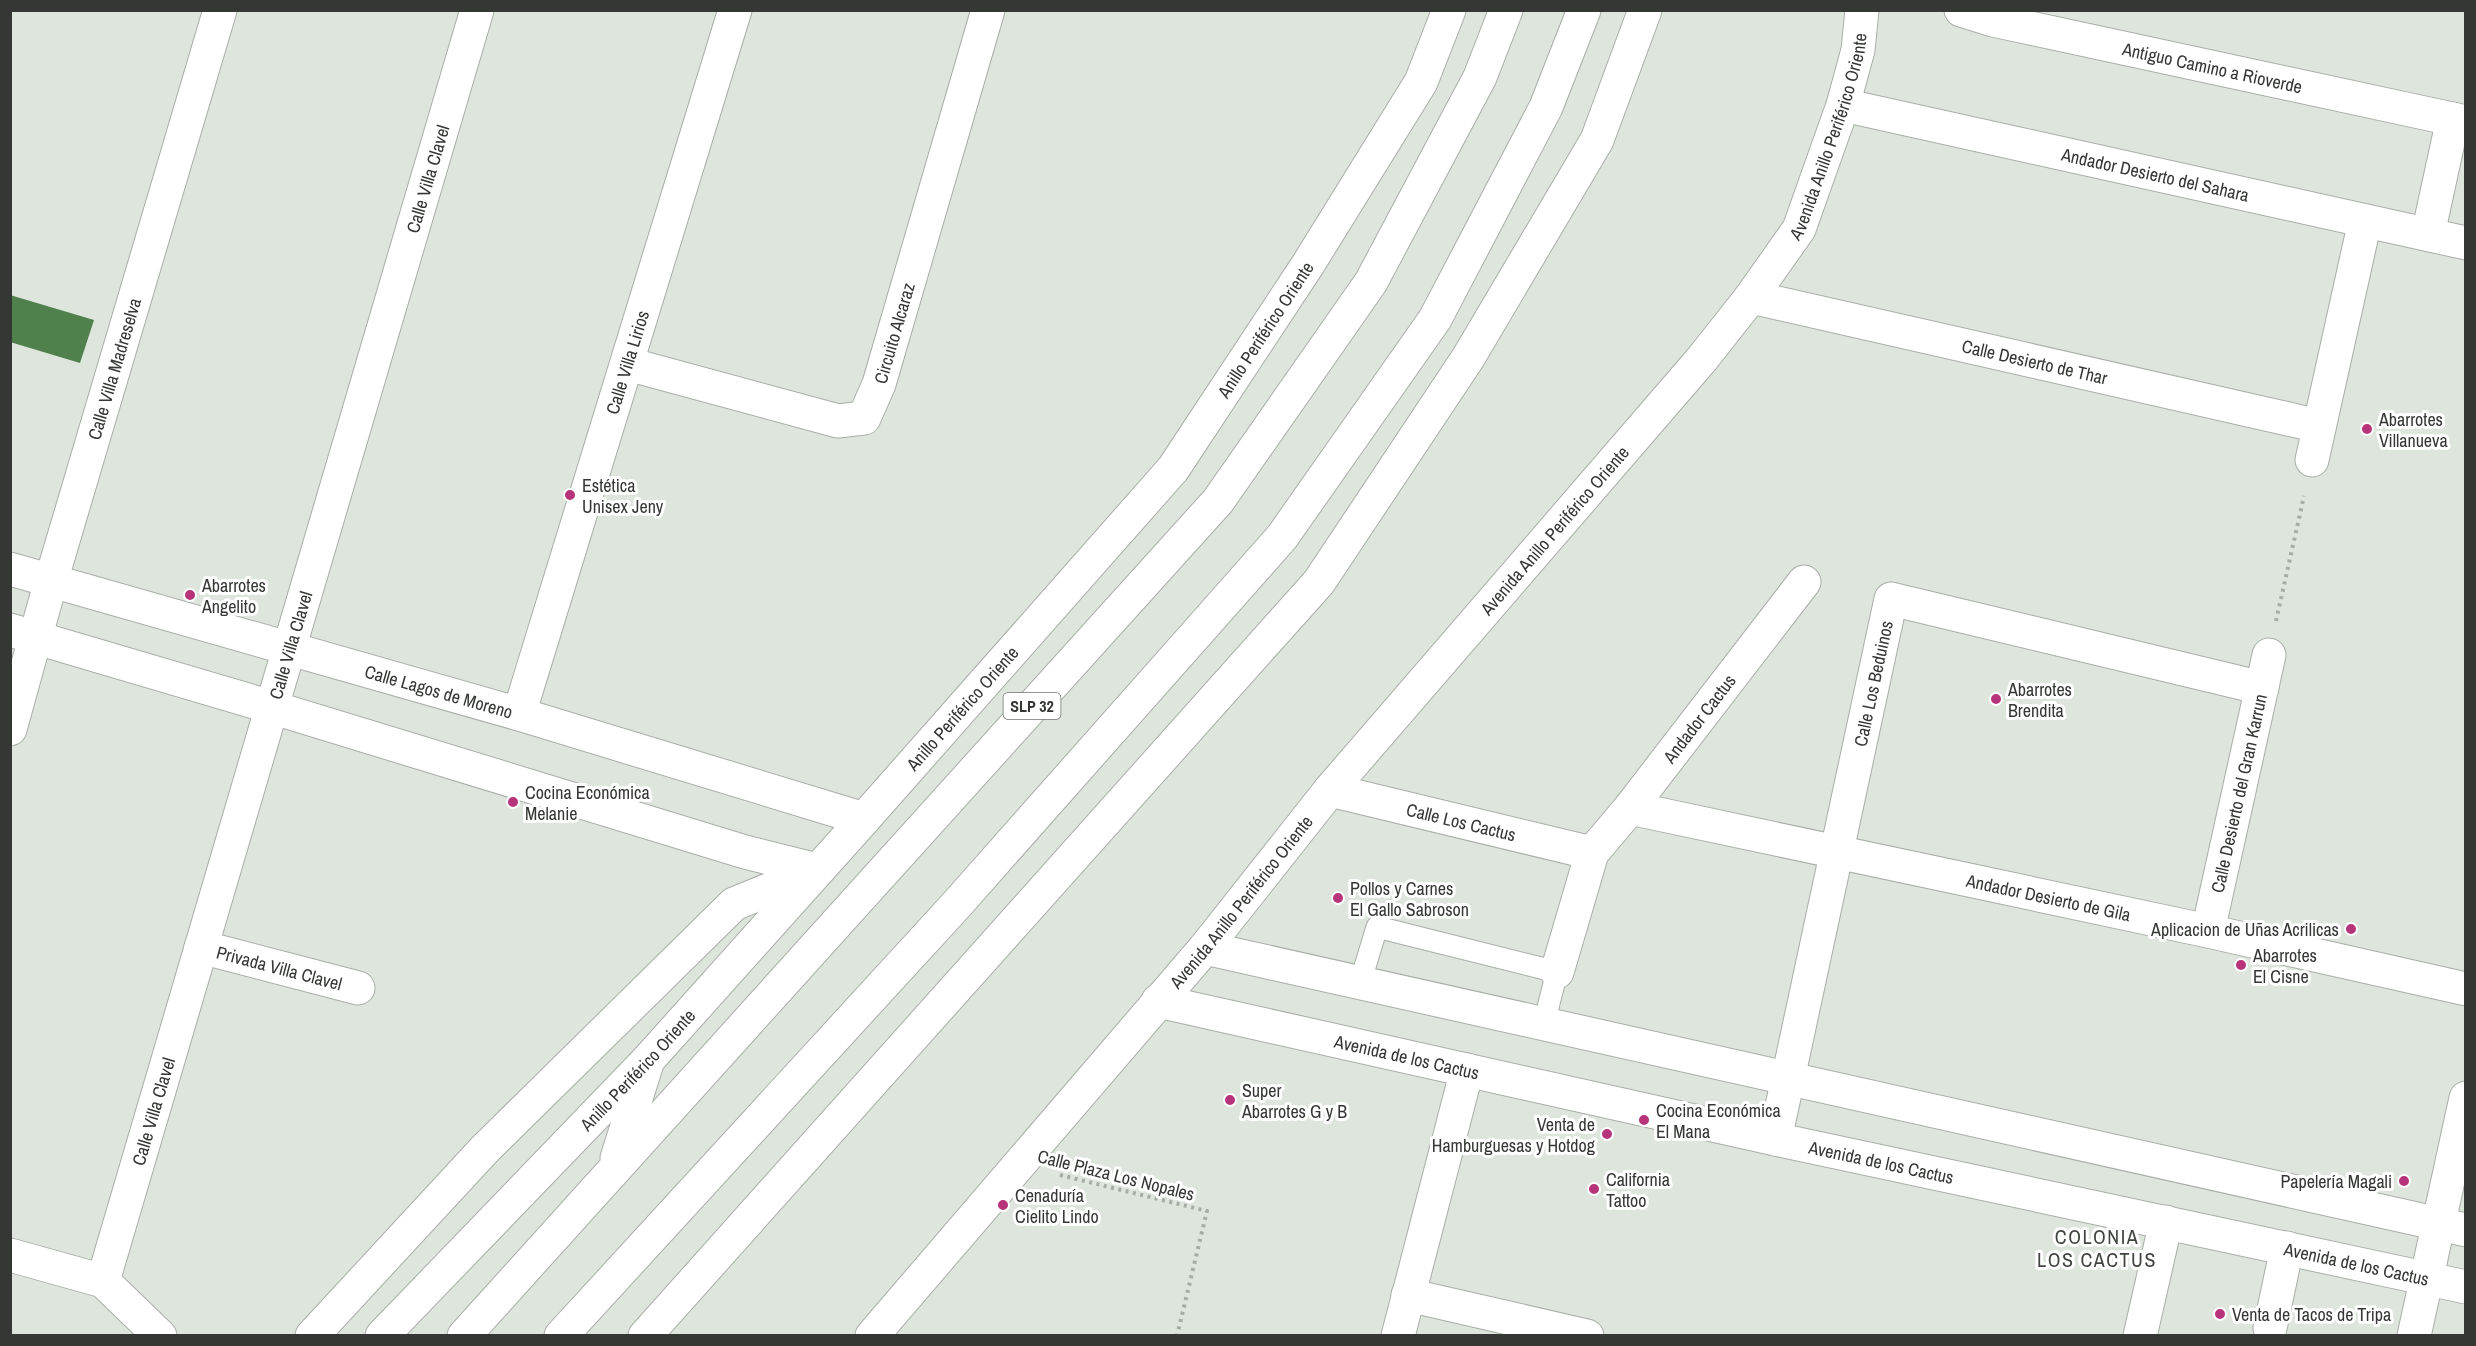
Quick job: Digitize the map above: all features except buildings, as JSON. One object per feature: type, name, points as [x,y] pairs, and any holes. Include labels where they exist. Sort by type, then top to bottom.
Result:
[{"type":"main road","name":"Calle Villa Madreselva","points":[[10,729],[23,634],[51,581],[220,10]]},
{"type":"main road","name":"Calle Villa Clavel","points":[[103,1281],[477,10]]},
{"type":"main road","name":"Calle Villa Lirios","points":[[519,714],[735,10]]},
{"type":"main road","name":"Circuito Alcaraz","points":[[628,364],[838,421],[864,418],[879,384],[988,10]]},
{"type":"main road","name":"Anillo Periférico Oriente","points":[[382,1335],[648,1060],[1173,469],[1307,266],[1415,92],[1449,10]]},
{"type":"main road","name":"SLP 32","points":[[464,1335],[1218,501],[1371,282],[1480,77],[1506,10]]},
{"type":"main road","points":[[561,1335],[958,903],[1282,537],[1435,319],[1546,107],[1584,10]]},
{"type":"main road","points":[[645,1335],[1319,582],[1468,358],[1597,140],[1645,10]]},
{"type":"main road","name":"Avenida Anillo Periférico Oriente","points":[[1158,1001],[1205,948],[1329,790],[1702,359],[1751,297],[1799,229],[1843,105],[1858,50],[1862,10]]},
{"type":"main road","name":"Antiguo Camino a Rioverde","points":[[1961,10],[2004,23],[2459,120]]},
{"type":"main road","name":"Andador Desierto del Sahara","points":[[1843,105],[2466,243]]},
{"type":"main road","points":[[2428,234],[2459,120]]},
{"type":"main road","points":[[2312,460],[2365,221]]},
{"type":"main road","name":"Calle Desierto de Thar","points":[[1751,297],[2319,426]]},
{"type":"main road","name":"Calle Lagos de Moreno","points":[[10,569],[519,714],[864,819]]},
{"type":"main road","name":"Andador Cactus","points":[[1592,853],[1630,808],[1804,582]]},
{"type":"main road","name":"Calle Los Beduinos","points":[[1775,1139],[1891,599],[2262,687]]},
{"type":"main road","points":[[23,634],[271,707],[745,852],[817,870]]},
{"type":"main road","name":"Calle Desierto del Gran Karrun","points":[[2208,931],[2269,656]]},
{"type":"main road","name":"Calle Los Cactus","points":[[1329,790],[1592,853]]},
{"type":"main road","name":"Andador Desierto de Gila","points":[[1630,808],[2208,931],[2466,989]]},
{"type":"main road","points":[[1557,972],[1592,853]]},
{"type":"main road","points":[[312,1335],[485,1149],[734,904],[817,870]]},
{"type":"main road","name":"Privada Villa Clavel","points":[[201,947],[358,988]]},
{"type":"main road","points":[[1205,948],[2452,1227]]},
{"type":"main road","points":[[872,1335],[1158,1001]]},
{"type":"main road","name":"Avenida de los Cactus","points":[[1158,1001],[1775,1139],[2466,1287]]},
{"type":"main road","points":[[613,1170],[648,1060]]},
{"type":"main road","points":[[1398,1335],[1467,1070]]},
{"type":"main road","points":[[2414,1335],[2426,1279],[2452,1227],[2466,1098]]},
{"type":"main road","points":[[2140,1335],[2166,1222]]},
{"type":"main road","points":[[2270,1328],[2287,1248]]},
{"type":"main road","points":[[10,1255],[103,1281],[160,1335]]},
{"type":"main road","points":[[1408,1295],[1587,1335]]},
{"type":"lane","points":[[1360,983],[1377,927],[1557,972],[1544,1023]]},
{"type":"path","points":[[2269,656],[2312,460]]},
{"type":"path","name":"Calle Plaza Los Nopales","points":[[1018,1165],[1208,1211],[1177,1335]]},
{"type":"place","name":"Abarrotes Villanueva","points":[[2367,429]]},
{"type":"place","name":"Estética Unisex Jeny","points":[[570,495]]},
{"type":"place","name":"Abarrotes Angelito","points":[[190,595]]},
{"type":"place","name":"Abarrotes Brendita","points":[[1996,699]]},
{"type":"place","name":"Cocina Económica Melanie","points":[[513,802]]},
{"type":"place","name":"Pollos y Carnes El Gallo Sabroson","points":[[1338,898]]},
{"type":"place","name":"Aplicacion de Uñas Acrilicas","points":[[2351,929]]},
{"type":"place","name":"Abarrotes El Cisne","points":[[2241,965]]},
{"type":"place","name":"Super Abarrotes G y B","points":[[1230,1100]]},
{"type":"place","name":"Cocina Económica El Mana","points":[[1644,1120]]},
{"type":"place","name":"Venta de Hamburguesas y Hotdog","points":[[1607,1134]]},
{"type":"place","name":"Papelería Magali","points":[[2404,1181]]},
{"type":"place","name":"California Tattoo","points":[[1594,1189]]},
{"type":"place","name":"Cenaduría Cielito Lindo","points":[[1003,1205]]},
{"type":"place","name":"Venta de Tacos de Tripa","points":[[2220,1314]]},
{"type":"district","name":"COLONIA LOS CACTUS","points":[[2097,1248]]}]
